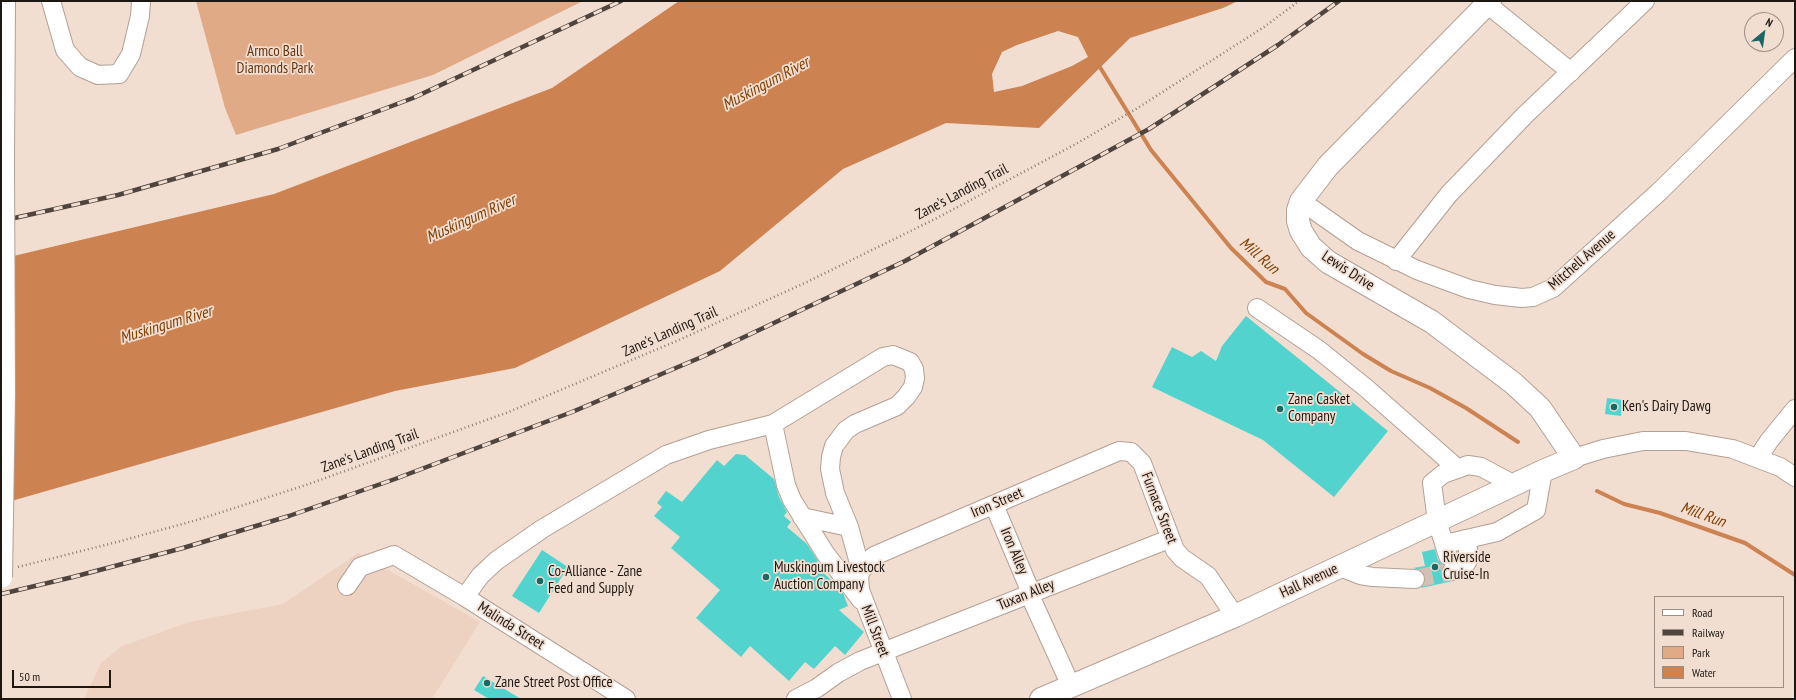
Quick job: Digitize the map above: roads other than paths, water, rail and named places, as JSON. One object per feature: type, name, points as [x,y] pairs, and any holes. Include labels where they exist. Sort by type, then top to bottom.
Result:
[{"type":"main road","points":[[4,1],[4,394],[8,572]]},
{"type":"main road","name":"Lewis Drive","points":[[1489,2],[1328,166],[1302,201],[1298,210],[1298,221],[1301,231],[1312,247],[1328,262],[1432,322],[1513,383],[1540,408],[1574,458]]},
{"type":"main road","name":"Hall Avenue","points":[[1041,699],[1235,616],[1438,521],[1513,484],[1574,458]]},
{"type":"street","points":[[51,1],[65,50],[80,67],[98,75],[119,74],[131,54],[140,16],[141,1]]},
{"type":"street","points":[[1396,261],[1449,194],[1525,115],[1645,1]]},
{"type":"street","points":[[1489,2],[1571,72]]},
{"type":"street","name":"Mitchell Avenue","points":[[1302,201],[1358,241],[1417,270],[1469,289],[1495,295],[1522,298],[1533,297],[1553,288],[1660,191],[1795,58]]},
{"type":"street","points":[[1257,308],[1319,350],[1366,388],[1458,469]]},
{"type":"street","name":"Mill Street","points":[[773,424],[883,357],[893,355],[910,362],[914,369],[915,378],[913,387],[897,406],[855,424],[839,437],[834,446],[830,469],[835,493],[864,566],[859,580],[860,590],[865,606],[902,699]]},
{"type":"street","points":[[1758,458],[1769,441],[1795,409]]},
{"type":"street","points":[[465,597],[480,576],[496,561],[542,529],[666,454],[709,440],[773,424],[786,485],[792,500],[825,553],[865,606]]},
{"type":"street","points":[[1574,458],[1616,446],[1661,440],[1714,444],[1758,458],[1780,467],[1795,477]]},
{"type":"street","name":"Iron Street","points":[[864,566],[874,556],[1119,451],[1131,452]]},
{"type":"street","name":"Furnace Street","points":[[1131,452],[1142,463],[1169,538],[1175,550],[1182,558],[1208,576],[1235,616]]},
{"type":"street","points":[[1465,540],[1468,548],[1468,560],[1464,567],[1448,557],[1438,521],[1432,483],[1444,474],[1468,465],[1481,467],[1513,484]]},
{"type":"street","points":[[1448,557],[1465,540],[1497,532],[1536,510],[1543,471]]},
{"type":"street","name":"Iron Alley","points":[[994,505],[1030,593],[1071,686]]},
{"type":"street","points":[[802,517],[849,527]]},
{"type":"street","name":"Tuxan Alley","points":[[796,699],[817,688],[838,673],[860,661],[884,653],[1169,538]]},
{"type":"street","name":"Malinda Street","points":[[347,586],[360,567],[394,555],[465,597],[615,696]]},
{"type":"street","points":[[1340,567],[1360,575],[1372,577],[1415,579]]},
{"type":"water","name":"Muskingum River","points":[[679,1],[1238,1],[1223,8],[1130,38],[1039,128],[946,123],[843,169],[720,271],[515,368],[395,391],[1,504],[1,259],[274,194],[552,88]],"holes":[[[1058,31],[1078,37],[1088,57],[1072,66],[1022,86],[994,92],[992,74],[1002,52],[1017,45]]]},
{"type":"waterway","name":"Mill Run","points":[[1098,64],[1151,150],[1231,248],[1266,282],[1285,289],[1306,313],[1363,354],[1391,371],[1430,388],[1466,408],[1518,442]]},
{"type":"waterway","name":"Mill Run","points":[[1597,491],[1624,504],[1660,513],[1745,543],[1795,575]]},
{"type":"tunnel","points":[[1415,579],[1452,571]]},
{"type":"railway","points":[[1,221],[118,195],[278,149],[413,98],[621,1]]},
{"type":"railway","points":[[1,594],[183,548],[289,516],[395,479],[572,412],[704,356],[905,261],[1149,129],[1278,45],[1339,1]]},
{"type":"place","name":"Ken's Dairy Dawg","points":[[1614,407]]},
{"type":"place","name":"Zane Casket Company","points":[[1280,409]]},
{"type":"place","name":"Riverside Cruise-In","points":[[1435,567]]},
{"type":"place","name":"Muskingum Livestock Auction Company","points":[[766,577]]},
{"type":"place","name":"Co-Alliance - Zane Feed and Supply","points":[[540,581]]},
{"type":"place","name":"Zane Street Post Office","points":[[487,683]]},
{"type":"park label","name":"Armco Ball Diamonds Park","points":[[275,60]]}]
